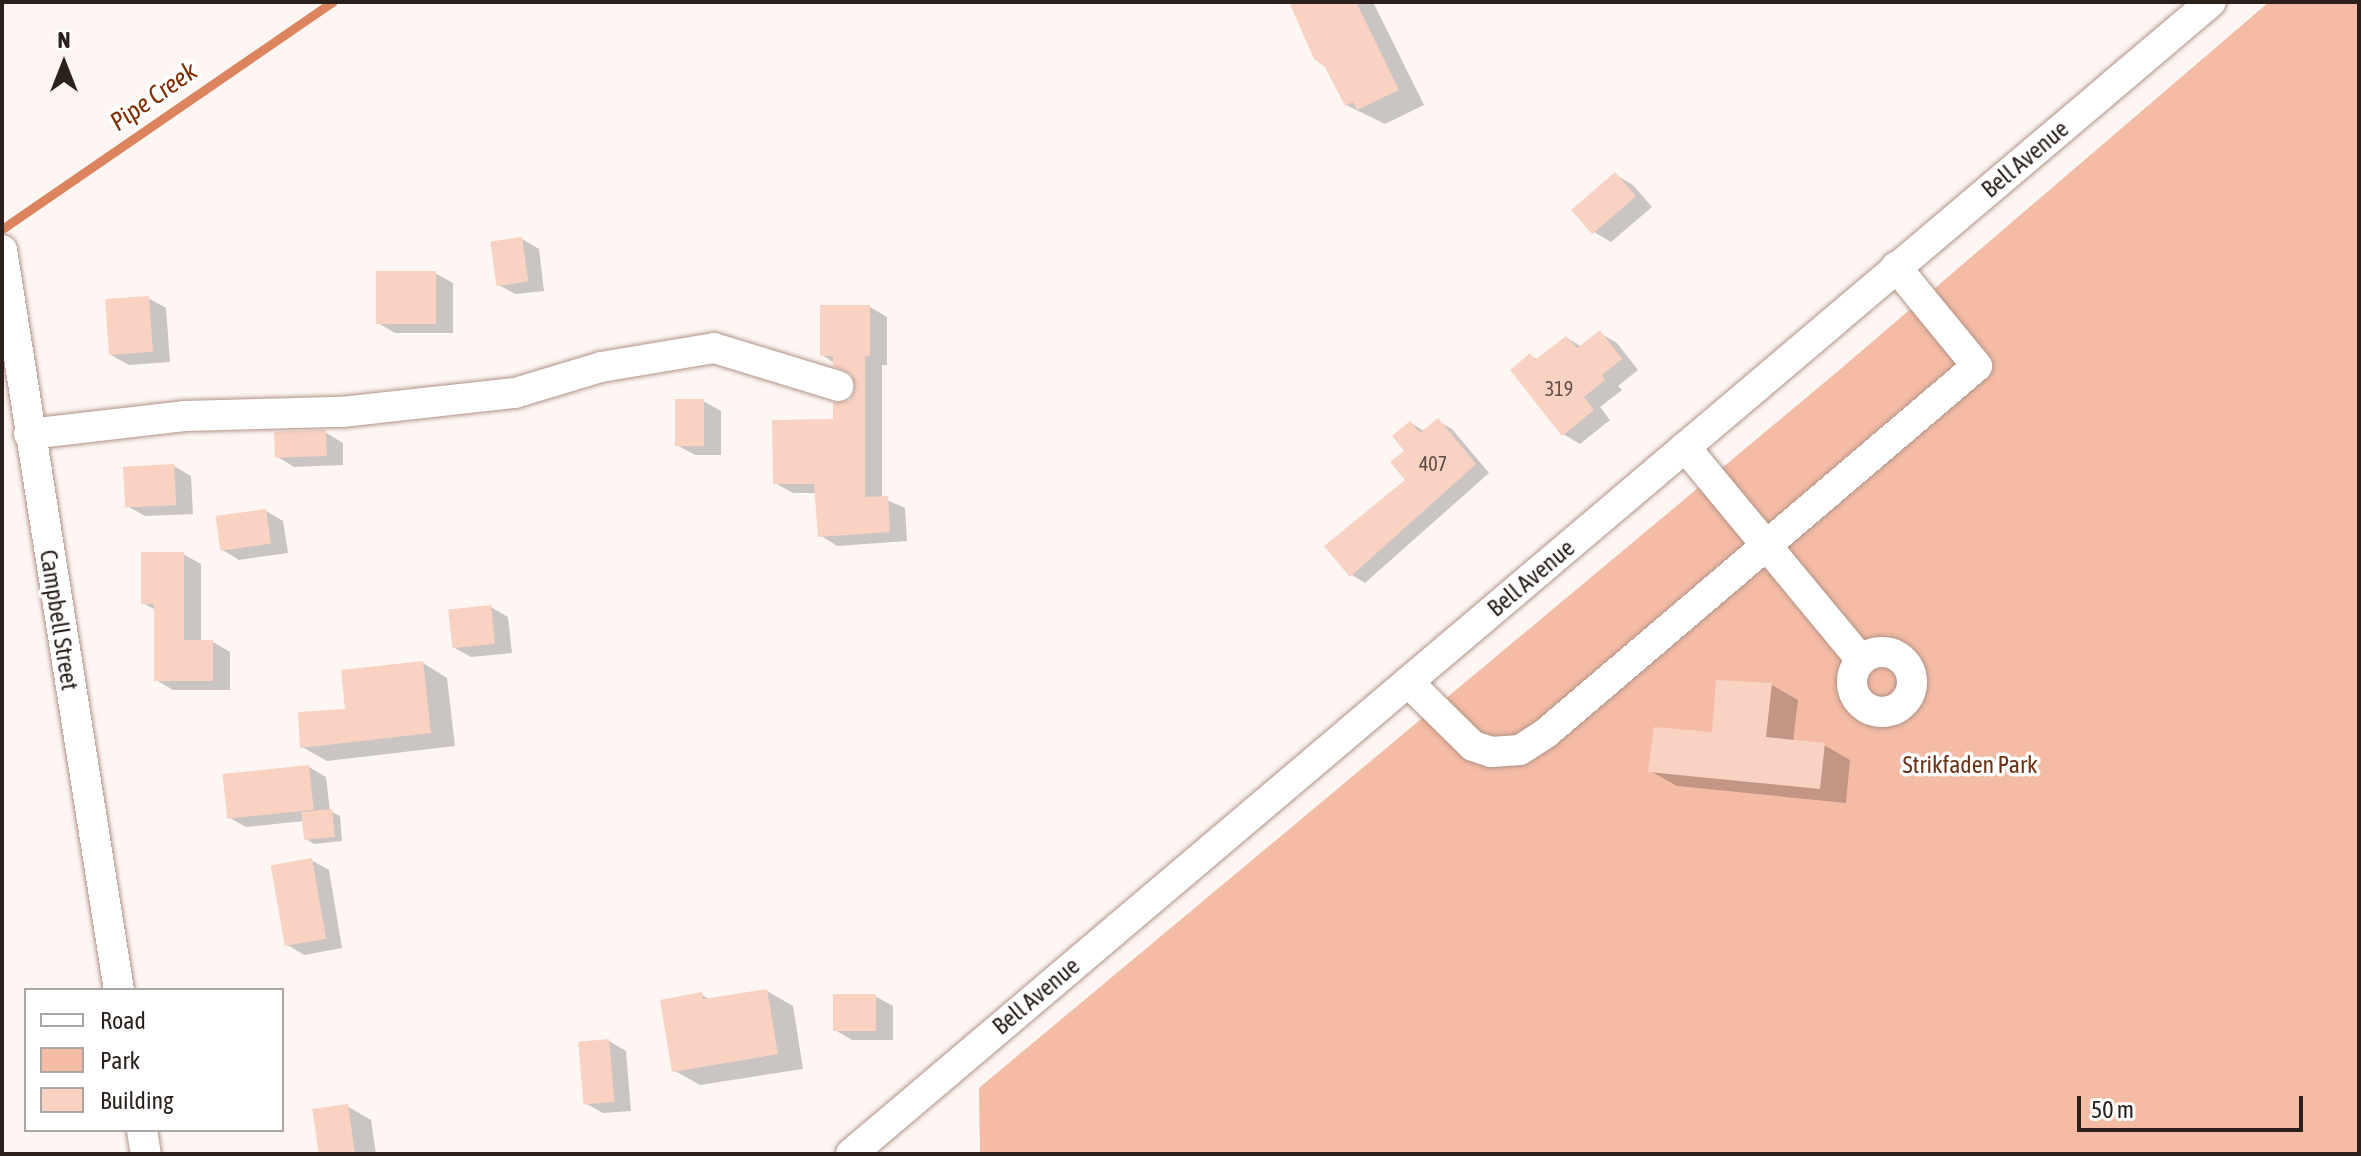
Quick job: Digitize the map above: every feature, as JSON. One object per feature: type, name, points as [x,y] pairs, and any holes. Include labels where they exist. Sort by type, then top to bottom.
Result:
[{"type":"street","name":"Bell Avenue","points":[[851,1154],[2211,2]]},
{"type":"street","name":"Campbell Street","points":[[4,262],[119,988]]},
{"type":"street","points":[[1408,682],[1473,746],[1491,752],[1520,750],[1546,733],[1977,366],[1896,267]]},
{"type":"street","points":[[29,434],[184,416],[342,412],[515,393],[601,367],[714,348],[838,386]]},
{"type":"street","points":[[1685,447],[1861,660]]},
{"type":"street","points":[[142,1132],[146,1154]]},
{"type":"green space","name":"Strikfaden Park","points":[[2269,2],[2359,2],[2359,1154],[980,1154],[979,1088],[1837,372]]},
{"type":"building","points":[[1289,2],[1356,2],[1399,90],[1357,110],[1353,102],[1345,106],[1325,67],[1314,59]]},
{"type":"building","points":[[1615,172],[1636,196],[1592,234],[1571,210]]},
{"type":"building","points":[[522,237],[528,282],[497,286],[490,241]]},
{"type":"building","points":[[376,271],[436,271],[436,324],[376,324]]},
{"type":"building","points":[[149,296],[153,352],[109,355],[105,299]]},
{"type":"building","points":[[820,305],[870,305],[870,356],[865,356],[865,497],[888,496],[890,532],[818,537],[814,484],[773,484],[772,420],[833,419],[833,403],[850,400],[855,390],[852,374],[833,366],[833,356],[820,356]]},
{"type":"building","points":[[1600,330],[1622,359],[1602,375],[1605,380],[1584,397],[1594,410],[1562,436],[1510,370],[1530,353],[1535,360],[1566,336],[1577,348]]},
{"type":"building","points":[[675,399],[704,399],[704,446],[675,446]]},
{"type":"building","points":[[1438,418],[1476,464],[1350,577],[1324,546],[1405,480],[1390,462],[1404,451],[1392,436],[1410,421],[1420,433]]},
{"type":"building","points":[[326,430],[327,456],[275,458],[274,432]]},
{"type":"building","points":[[174,464],[176,505],[125,508],[123,467]]},
{"type":"building","points":[[266,509],[271,544],[220,551],[215,516]]},
{"type":"building","points":[[141,552],[184,552],[184,640],[213,640],[213,681],[154,681],[154,604],[141,604]]},
{"type":"building","points":[[491,605],[495,644],[452,648],[448,609]]},
{"type":"building","points":[[423,661],[431,733],[300,748],[298,712],[345,709],[341,670]]},
{"type":"building","points":[[1716,680],[1772,683],[1766,737],[1825,743],[1820,789],[1648,772],[1654,727],[1712,732]]},
{"type":"building","points":[[309,765],[314,810],[227,819],[222,774]]},
{"type":"building","points":[[332,809],[335,837],[304,840],[301,812]]},
{"type":"building","points":[[312,858],[326,939],[285,946],[271,865]]},
{"type":"building","points":[[767,989],[778,1054],[672,1072],[660,1000],[702,992],[703,999]]},
{"type":"building","points":[[833,994],[876,994],[876,1031],[833,1031]]},
{"type":"building","points":[[609,1039],[614,1102],[584,1104],[578,1042]]},
{"type":"building","points":[[348,1104],[355,1154],[319,1154],[312,1109]]},
{"type":"waterway","name":"Pipe Creek","points":[[2,229],[332,2]]}]
